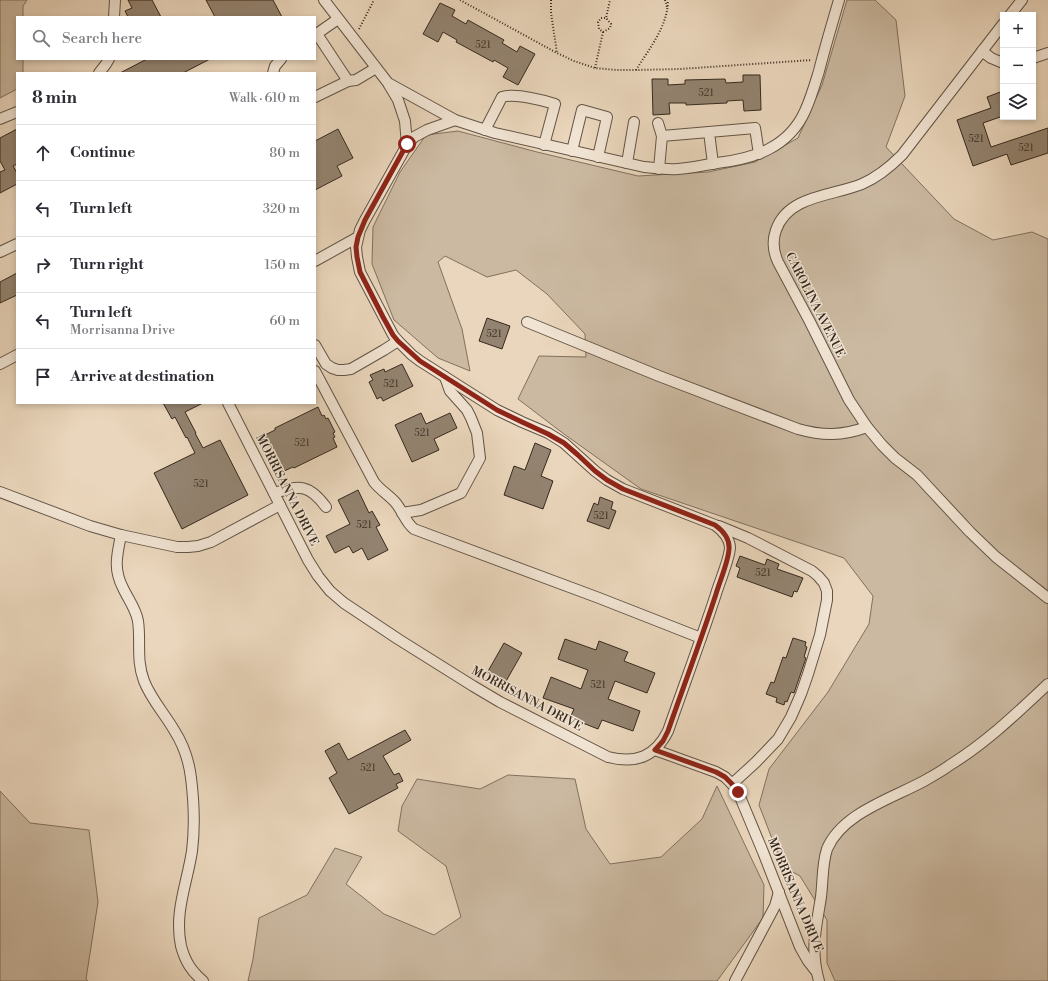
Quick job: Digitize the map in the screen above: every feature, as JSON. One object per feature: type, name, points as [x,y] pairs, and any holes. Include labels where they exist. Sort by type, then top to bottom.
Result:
[{"type":"street","points":[[114,0],[114,16]]},
{"type":"street","points":[[324,0],[388,83],[398,100],[405,121],[407,144]]},
{"type":"street","points":[[388,83],[455,120],[485,130],[544,145],[659,169],[678,169],[734,161],[759,154],[767,150],[780,142],[800,121],[812,93],[839,0]]},
{"type":"street","points":[[1012,12],[1022,0]]},
{"type":"street","points":[[338,19],[316,35],[348,81]]},
{"type":"street","name":"CAROLINA AVENUE","points":[[1000,28],[902,155],[876,178],[798,204],[783,216],[774,234],[773,245],[774,255],[849,400],[867,427],[895,458],[922,480],[970,532],[1019,576],[1048,598]]},
{"type":"street","points":[[982,51],[991,58],[1000,61]]},
{"type":"street","points":[[1036,57],[1048,53]]},
{"type":"street","points":[[273,72],[275,66],[280,60]]},
{"type":"street","points":[[99,72],[109,65]]},
{"type":"street","points":[[316,97],[348,81],[356,80],[376,68]]},
{"type":"street","points":[[485,130],[502,97],[530,98],[555,104],[544,145]]},
{"type":"street","points":[[572,151],[582,110],[607,117],[598,157]]},
{"type":"street","points":[[0,119],[16,112]]},
{"type":"street","points":[[455,120],[426,130],[414,137],[407,144],[365,220],[358,237],[356,247],[360,272],[393,335],[420,361],[497,410],[564,443],[607,480],[623,489],[748,538],[812,571],[824,583],[827,591],[827,600],[820,635],[801,694],[778,739],[732,784]]},
{"type":"street","points":[[627,163],[634,122]]},
{"type":"street","points":[[658,123],[662,136],[659,169]]},
{"type":"street","points":[[662,136],[755,128],[759,154]]},
{"type":"street","points":[[709,132],[713,164]]},
{"type":"street","points":[[316,259],[358,237]]},
{"type":"street","points":[[0,252],[16,244]]},
{"type":"street","points":[[527,322],[659,376],[798,430],[828,435],[856,431],[867,427]]},
{"type":"street","points":[[316,347],[326,364],[338,370],[344,370],[351,368],[398,341]]},
{"type":"street","points":[[0,364],[16,356]]},
{"type":"street","points":[[316,373],[374,482],[395,502],[409,525],[414,529],[701,638]]},
{"type":"street","points":[[402,513],[421,510],[461,493],[480,458],[477,433],[471,418],[467,410],[450,391],[445,377]]},
{"type":"street","name":"MORRISANNA DRIVE","points":[[229,404],[308,560],[318,576],[344,603],[398,639],[500,702],[608,757],[619,760],[630,760],[641,758],[655,750],[716,772],[725,777],[738,792],[800,947],[818,976]]},
{"type":"street","points":[[274,493],[291,487],[301,487],[308,489],[316,495],[326,507]]},
{"type":"street","points":[[0,492],[90,526],[121,535],[177,547],[198,546],[211,542],[280,505]]},
{"type":"street","points":[[655,750],[663,741],[668,731],[701,638],[730,549],[723,531],[715,525]]},
{"type":"street","points":[[121,535],[116,568],[118,578],[133,607],[137,619],[139,632],[138,650],[144,681],[152,699],[174,730],[182,746],[191,777],[193,806],[192,851],[179,911],[178,926],[184,957],[188,966],[195,975],[203,981]]},
{"type":"street","points":[[818,976],[814,950],[816,926],[821,897],[824,860],[833,838],[854,818],[870,808],[924,781],[952,764],[982,742],[1048,684]]},
{"type":"street","points":[[735,981],[775,906],[779,892]]},
{"type":"path","points":[[353,39],[374,0]]},
{"type":"path","points":[[460,0],[557,53],[595,68],[616,70],[680,69],[822,59]]},
{"type":"path","points":[[551,0],[551,13],[557,53]]},
{"type":"path","points":[[606,18],[610,0]]},
{"type":"path","points":[[636,70],[662,28],[666,16],[667,0]]},
{"type":"path","points":[[595,68],[602,32],[599,29],[598,22],[601,18],[606,18]]},
{"type":"path","points":[[602,32],[610,28],[611,24],[606,18]]},
{"type":"shaded area","points":[[0,0],[27,0],[23,6],[23,16],[16,16],[16,60],[23,60],[23,72],[16,72],[16,90],[0,98]]},
{"type":"shaded area","points":[[847,0],[875,0],[896,20],[905,96],[886,147],[954,219],[993,240],[1032,232],[1048,239],[1048,981],[835,981],[827,963],[827,920],[800,876],[783,867],[759,805],[769,769],[828,692],[869,624],[873,596],[844,558],[641,489],[518,399],[539,356],[586,357],[585,334],[547,294],[516,270],[487,277],[445,256],[438,262],[462,329],[470,371],[438,358],[394,320],[372,264],[373,227],[400,172],[426,135],[458,131],[537,152],[638,176],[708,172],[755,162],[798,138],[822,85]]},
{"type":"shaded area","points":[[508,775],[575,779],[586,829],[610,864],[661,857],[702,819],[717,786],[764,885],[763,918],[717,981],[248,981],[259,918],[307,895],[335,848],[362,857],[346,884],[384,914],[434,935],[461,917],[446,866],[398,831],[402,806],[417,779],[480,789]]},
{"type":"shaded area","points":[[0,791],[30,823],[89,830],[98,902],[86,979],[88,981],[0,981]]},
{"type":"building","points":[[128,0],[152,0],[160,16],[128,16],[125,11],[132,8]]},
{"type":"building","points":[[206,0],[273,0],[281,16],[214,16]]},
{"type":"building","points":[[440,3],[455,10],[452,16],[466,24],[468,20],[504,40],[502,43],[517,52],[520,46],[535,54],[518,85],[503,77],[508,68],[494,60],[493,62],[456,42],[457,40],[443,32],[438,42],[423,34]]},
{"type":"building","points":[[145,60],[208,60],[185,72],[122,72]]},
{"type":"building","points":[[743,75],[760,75],[761,110],[744,111],[743,100],[727,101],[727,103],[686,105],[686,103],[669,103],[670,114],[653,115],[652,79],[668,79],[668,85],[685,84],[685,80],[725,79],[726,83],[743,82]]},
{"type":"building","points":[[1000,92],[1000,117],[983,123],[991,147],[1048,128],[1048,153],[1011,165],[1007,154],[973,166],[957,120],[991,108],[987,97]]},
{"type":"building","points":[[338,129],[353,158],[337,166],[342,176],[316,189],[316,140]]},
{"type":"building","points":[[16,130],[16,164],[13,166],[16,171],[16,185],[0,193],[0,172],[5,170],[0,161],[0,138]]},
{"type":"building","points":[[16,274],[16,295],[0,303],[0,282]]},
{"type":"building","points":[[487,318],[510,326],[502,349],[479,341]]},
{"type":"building","points":[[402,364],[413,386],[383,401],[381,397],[377,399],[369,382],[373,380],[370,375],[384,369],[385,372]]},
{"type":"building","points":[[164,404],[201,404],[185,412],[195,433],[203,448],[220,440],[248,495],[182,529],[154,473],[195,453],[175,417],[172,419]]},
{"type":"building","points":[[318,407],[322,416],[324,415],[326,419],[328,418],[335,432],[333,433],[335,437],[333,438],[337,447],[294,468],[293,467],[282,472],[265,435],[275,430],[275,428]]},
{"type":"building","points":[[421,413],[426,424],[450,413],[457,428],[434,439],[439,450],[412,462],[395,425]]},
{"type":"building","points":[[535,443],[551,450],[541,476],[553,481],[543,509],[504,495],[514,466],[525,470]]},
{"type":"building","points":[[358,490],[369,513],[372,511],[380,525],[376,527],[388,550],[368,560],[362,548],[353,553],[349,546],[335,553],[326,536],[350,524],[338,500]]},
{"type":"building","points":[[600,497],[613,502],[611,509],[616,511],[609,529],[587,521],[594,503],[598,505]]},
{"type":"building","points":[[740,556],[765,565],[767,559],[779,564],[777,569],[803,578],[797,592],[794,591],[792,597],[737,577],[740,568],[736,566]]},
{"type":"building","points":[[793,638],[806,642],[805,646],[807,647],[804,657],[806,658],[794,693],[791,692],[787,702],[785,701],[784,705],[776,702],[777,698],[766,694],[771,682],[774,683],[783,657],[786,658]]},
{"type":"building","points":[[565,639],[596,650],[599,641],[628,652],[624,661],[655,673],[647,693],[615,681],[608,699],[640,711],[633,731],[602,720],[598,729],[570,718],[574,709],[543,698],[551,677],[581,689],[588,670],[558,659]]},
{"type":"building","points":[[504,643],[522,653],[505,683],[487,673]]},
{"type":"building","points":[[405,730],[411,740],[383,756],[394,775],[399,773],[403,781],[396,784],[398,788],[349,814],[329,778],[337,773],[325,751],[339,743],[348,760]]},
{"type":"route","points":[[407,144],[360,230],[356,247],[360,272],[393,335],[412,355],[420,361],[497,410],[564,443],[607,480],[637,495],[715,525],[723,531],[727,538],[730,549],[701,638],[668,731],[663,741],[655,750],[716,772],[725,777],[738,792]]}]
